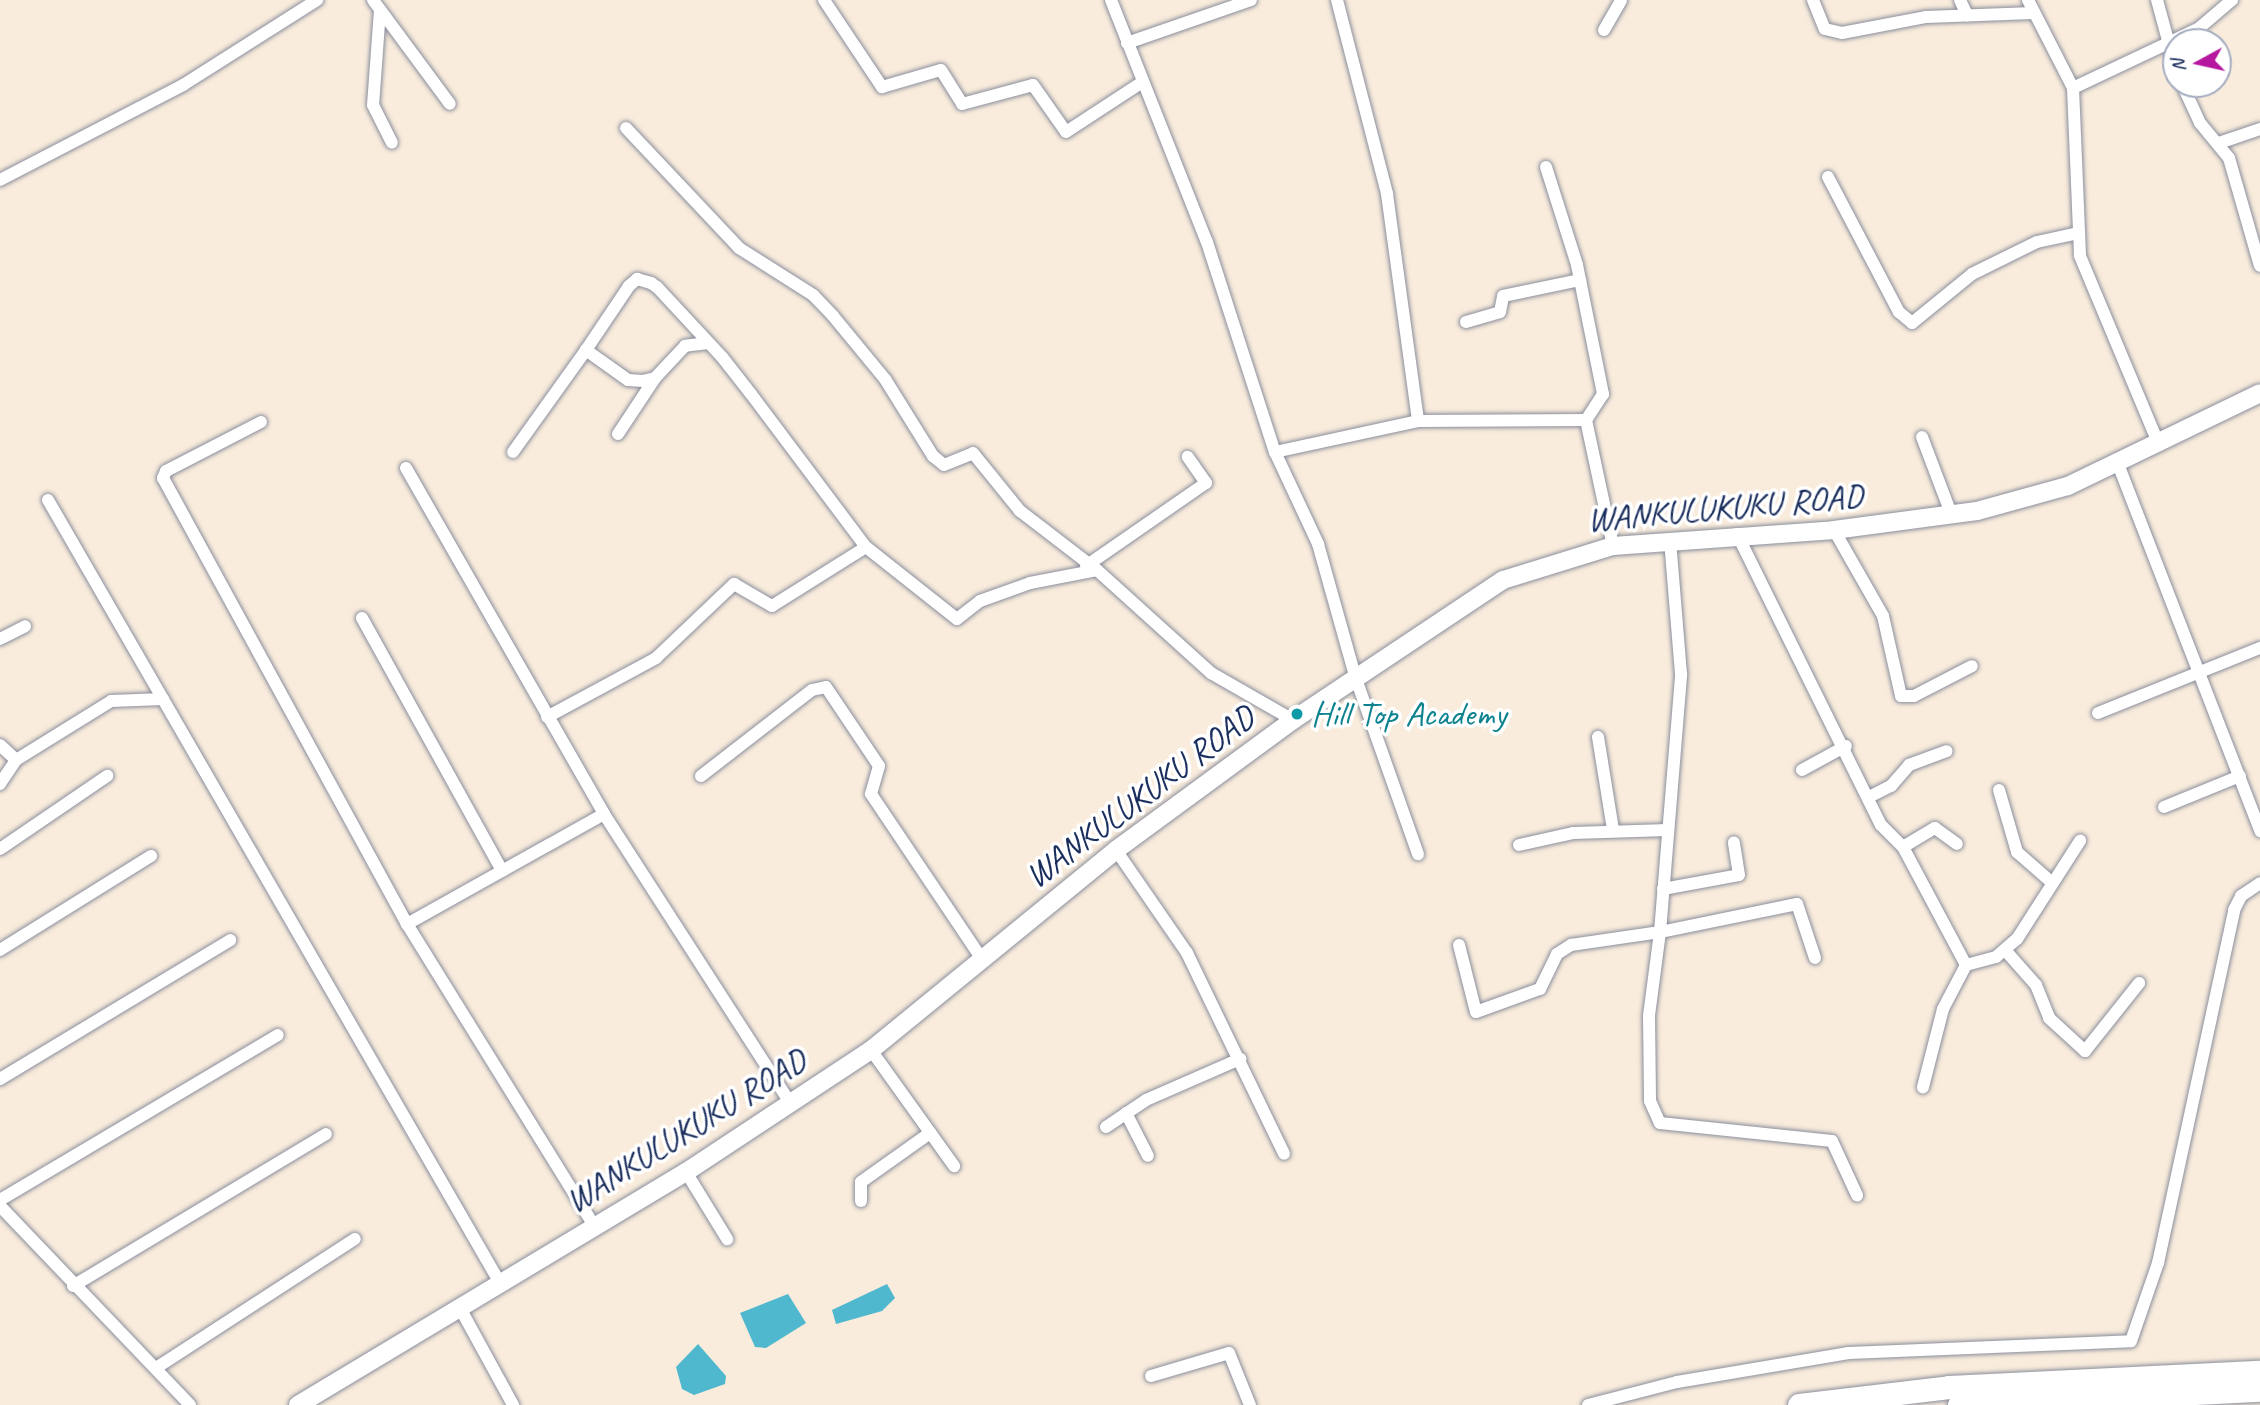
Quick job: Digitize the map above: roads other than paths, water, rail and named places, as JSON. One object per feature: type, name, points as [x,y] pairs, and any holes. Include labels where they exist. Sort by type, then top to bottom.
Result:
[{"type":"highway","points":[[1799,1405],[1949,1387],[2260,1372]]},
{"type":"highway","points":[[1959,1405],[2260,1390]]},
{"type":"main road","name":"WANKULUKUKU ROAD","points":[[298,1405],[686,1172],[871,1050],[1116,850],[1293,720],[1503,580],[1614,546],[1737,534],[1834,530],[1952,516],[2068,486],[2159,445],[2260,393]]},
{"type":"street","points":[[0,180],[183,85],[317,0]]},
{"type":"street","points":[[824,0],[882,88],[941,70],[962,104],[1033,85],[1066,132],[1141,83]]},
{"type":"street","points":[[1111,0],[1141,83],[1208,242],[1275,452],[1318,544],[1356,679],[1418,854]]},
{"type":"street","points":[[1127,43],[1251,0]]},
{"type":"street","points":[[1337,0],[1387,194],[1418,421]]},
{"type":"street","points":[[1604,30],[1622,0]]},
{"type":"street","points":[[1813,0],[1825,29],[1842,33],[2031,6],[2073,88],[2080,256],[2106,327],[2159,445]]},
{"type":"street","points":[[1960,0],[1968,15]]},
{"type":"street","points":[[2157,0],[2163,28]]},
{"type":"street","points":[[2199,28],[2232,0]]},
{"type":"street","points":[[377,5],[450,104]]},
{"type":"street","points":[[377,5],[373,105],[392,143]]},
{"type":"street","points":[[2073,88],[2120,71],[2162,45]]},
{"type":"street","points":[[2188,98],[2200,123],[2219,143],[2246,204],[2260,266]]},
{"type":"street","points":[[626,128],[739,248],[813,295],[833,316],[885,379],[933,456],[944,465],[973,453],[1020,512],[1092,568],[1211,673],[1293,720]]},
{"type":"street","points":[[2219,143],[2260,129]]},
{"type":"street","points":[[1546,167],[1580,281],[1603,394],[1586,421],[1614,546]]},
{"type":"street","points":[[1828,177],[1899,312],[1912,323],[1972,274],[2037,243],[2079,233]]},
{"type":"street","points":[[513,452],[637,279],[657,287],[708,342],[866,547],[957,619],[980,601],[1030,583],[1092,568],[1206,483],[1188,457]]},
{"type":"street","points":[[1466,322],[1500,312],[1500,297],[1580,281]]},
{"type":"street","points":[[618,434],[655,378],[685,346],[708,342]]},
{"type":"street","points":[[586,350],[628,380],[655,378]]},
{"type":"street","points":[[1275,452],[1418,421],[1586,421]]},
{"type":"street","points":[[261,422],[163,478],[407,925],[595,1227]]},
{"type":"street","points":[[1922,437],[1952,516]]},
{"type":"street","points":[[2118,464],[2260,831]]},
{"type":"street","points":[[406,468],[604,814],[791,1104]]},
{"type":"street","points":[[48,500],[500,1283]]},
{"type":"street","points":[[1834,530],[1883,616],[1901,696],[1933,687],[1972,666]]},
{"type":"street","points":[[1737,534],[1846,746],[1881,825],[1903,847],[1966,965]]},
{"type":"street","points":[[1670,539],[1681,674],[1660,932],[1649,1015],[1654,1116],[1660,1124],[1724,1134],[1832,1141],[1857,1195]]},
{"type":"street","points":[[547,717],[656,658],[734,584],[772,606],[866,547]]},
{"type":"street","points":[[362,618],[502,871]]},
{"type":"street","points":[[0,639],[25,626]]},
{"type":"street","points":[[2098,713],[2198,670],[2260,648]]},
{"type":"street","points":[[701,776],[825,687],[879,766],[872,794],[982,959]]},
{"type":"street","points":[[0,784],[16,760],[111,701],[163,699]]},
{"type":"street","points":[[1598,737],[1613,830]]},
{"type":"street","points":[[0,746],[16,760]]},
{"type":"street","points":[[1802,770],[1846,746]]},
{"type":"street","points":[[1869,797],[1891,786],[1909,765],[1947,751]]},
{"type":"street","points":[[0,849],[107,776]]},
{"type":"street","points":[[2164,807],[2240,776]]},
{"type":"street","points":[[1999,790],[2017,852],[2050,881]]},
{"type":"street","points":[[407,925],[604,814]]},
{"type":"street","points":[[1903,847],[1935,828],[1957,844]]},
{"type":"street","points":[[1519,845],[1613,830],[1668,830]]},
{"type":"street","points":[[1923,1087],[1943,1009],[1966,965],[2005,950],[2037,913],[2050,881],[2080,841]]},
{"type":"street","points":[[1663,889],[1739,875],[1734,842]]},
{"type":"street","points":[[1116,850],[1180,942],[1240,1059],[1284,1154]]},
{"type":"street","points":[[0,950],[151,856]]},
{"type":"street","points":[[1588,1405],[1677,1382],[1849,1353],[2131,1341],[2158,1263],[2234,910],[2241,896],[2260,883]]},
{"type":"street","points":[[1460,945],[1476,1012],[1540,989],[1557,954],[1571,945],[1660,932],[1797,904],[1815,958]]},
{"type":"street","points":[[0,1079],[230,940]]},
{"type":"street","points":[[2005,950],[2036,985],[2049,1018],[2085,1051],[2140,983]]},
{"type":"street","points":[[0,1200],[278,1035]]},
{"type":"street","points":[[871,1050],[954,1166]]},
{"type":"street","points":[[1106,1127],[1126,1113],[1240,1059]]},
{"type":"street","points":[[1126,1113],[1148,1156]]},
{"type":"street","points":[[861,1201],[861,1182],[930,1133]]},
{"type":"street","points":[[73,1286],[326,1134]]},
{"type":"street","points":[[686,1172],[727,1239]]},
{"type":"street","points":[[0,1206],[73,1286],[190,1405]]},
{"type":"street","points":[[156,1368],[355,1239]]},
{"type":"street","points":[[460,1308],[513,1405]]},
{"type":"street","points":[[1151,1376],[1230,1353],[1250,1405]]},
{"type":"water","points":[[887,1284],[895,1298],[882,1311],[836,1324],[832,1310]]},
{"type":"water","points":[[788,1294],[806,1323],[766,1348],[755,1347],[740,1313]]},
{"type":"water","points":[[698,1344],[726,1376],[725,1384],[694,1395],[682,1389],[676,1367]]},
{"type":"place","name":"Hill Top Academy","points":[[1297,714]]}]
